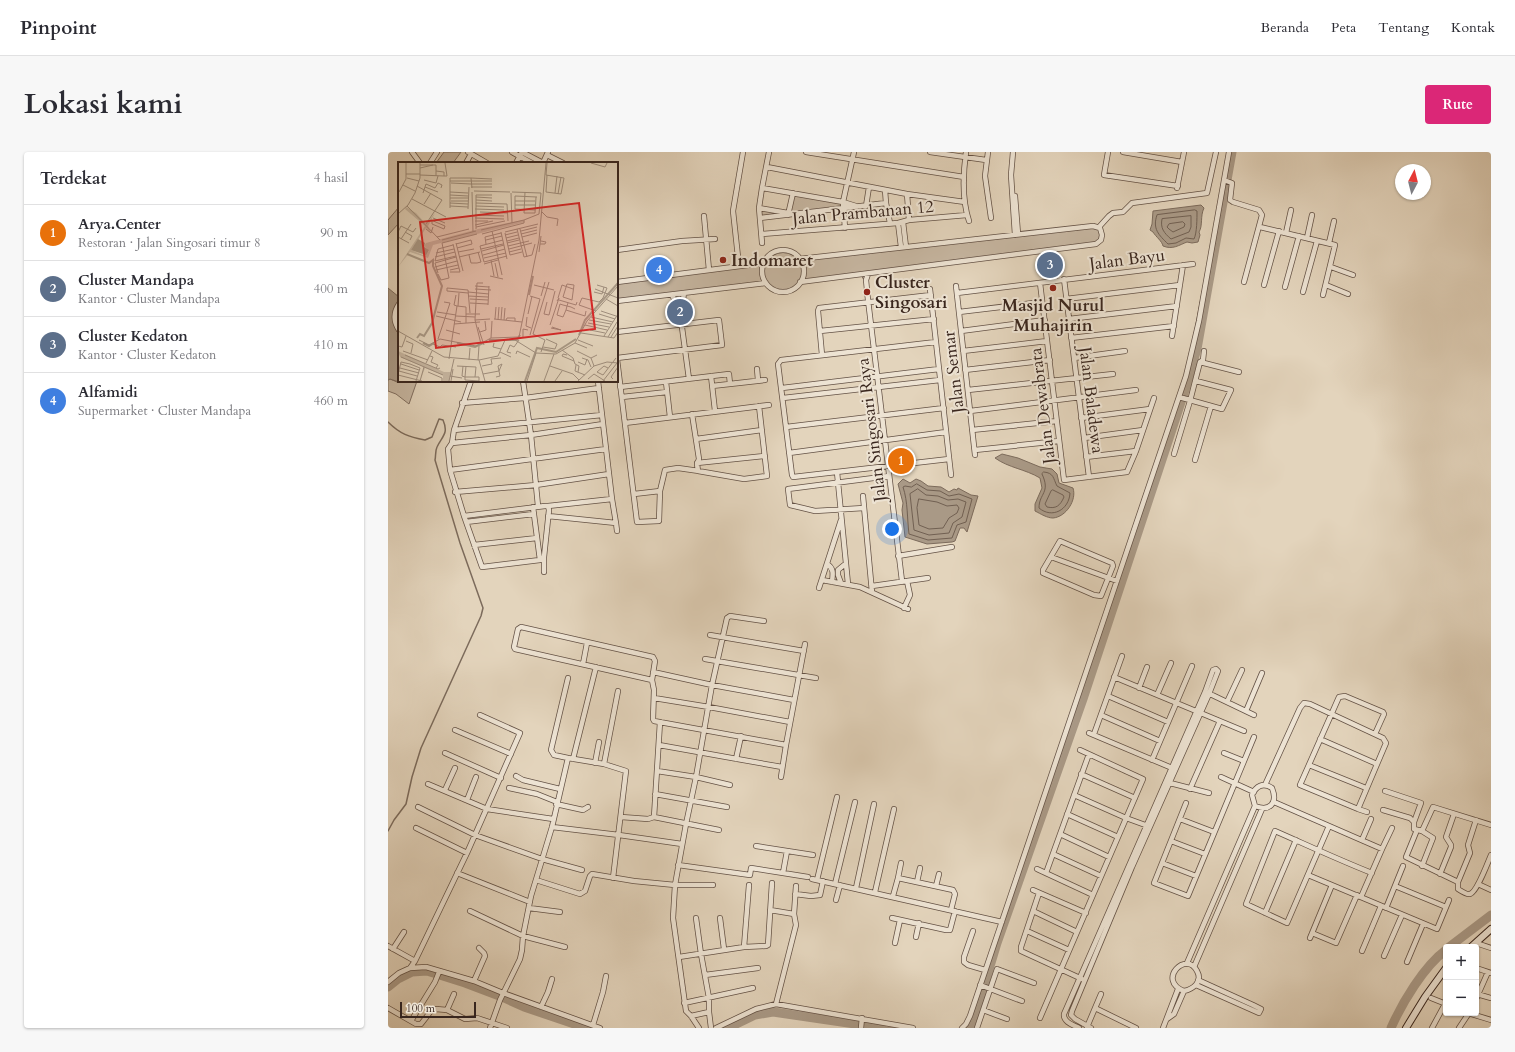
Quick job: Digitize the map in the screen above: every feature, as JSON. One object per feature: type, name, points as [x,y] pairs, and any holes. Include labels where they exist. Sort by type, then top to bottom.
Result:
[{"type":"street","points":[[412,152],[419,162]]},
{"type":"street","points":[[431,162],[437,152]]},
{"type":"street","points":[[512,152],[530,162]]},
{"type":"street","points":[[517,162],[522,152],[541,162]]},
{"type":"street","points":[[739,266],[733,211],[743,152]]},
{"type":"street","points":[[762,243],[759,208],[769,152]]},
{"type":"street","points":[[806,152],[964,177]]},
{"type":"street","points":[[845,228],[844,202],[854,152]]},
{"type":"street","points":[[930,152],[986,160]]},
{"type":"street","points":[[966,152],[964,177],[965,202],[969,221]]},
{"type":"street","points":[[988,152],[986,160],[986,176],[991,218]]},
{"type":"street","points":[[1014,152],[1011,175],[1016,234]]},
{"type":"street","points":[[1108,152],[1104,175],[1177,187],[1184,152]]},
{"type":"street","points":[[1123,152],[1182,162]]},
{"type":"street","points":[[1099,227],[1113,213],[1123,212],[1132,203],[1207,193],[1216,152]]},
{"type":"street","points":[[962,1028],[970,1016],[981,985],[1117,581],[1181,398],[1194,343],[1229,152]]},
{"type":"street","points":[[470,153],[485,162]]},
{"type":"street","points":[[547,153],[561,162]]},
{"type":"street","points":[[767,167],[907,194],[965,202]]},
{"type":"street","points":[[1224,180],[1231,182],[1232,186],[1230,200],[1262,212],[1260,227],[1244,282]]},
{"type":"street","points":[[866,206],[869,187]]},
{"type":"street","points":[[762,188],[844,202],[858,206]]},
{"type":"street","points":[[885,190],[890,223]]},
{"type":"street","points":[[788,214],[793,193]]},
{"type":"street","points":[[907,194],[909,220]]},
{"type":"street","points":[[760,218],[886,203]]},
{"type":"street","points":[[759,208],[788,214]]},
{"type":"street","points":[[1286,233],[1291,210]]},
{"type":"street","name":"Jalan Prambanan 12","points":[[762,234],[845,228],[967,215]]},
{"type":"street","points":[[1307,238],[1312,215]]},
{"type":"street","points":[[704,216],[709,270]]},
{"type":"street","points":[[1329,243],[1334,221]]},
{"type":"street","points":[[901,222],[903,247]]},
{"type":"street","points":[[799,259],[1016,234],[1093,226],[1099,227]]},
{"type":"street","points":[[800,282],[1098,244],[1102,235],[1099,227]]},
{"type":"street","points":[[1260,227],[1329,243],[1336,246],[1322,295]]},
{"type":"street","points":[[1264,285],[1279,232]]},
{"type":"street","points":[[1285,287],[1299,236]]},
{"type":"street","points":[[618,250],[715,239]]},
{"type":"street","points":[[1303,292],[1317,241]]},
{"type":"street","points":[[779,251],[790,252],[799,259],[803,271],[800,282],[792,290],[784,292],[772,289],[766,283],[762,274],[764,263],[769,256],[779,251]]},
{"type":"street","points":[[1048,251],[1052,281]]},
{"type":"street","points":[[618,282],[764,263]]},
{"type":"street","name":"Jalan Bayu","points":[[956,293],[1193,264]]},
{"type":"street","points":[[1172,336],[1183,265]]},
{"type":"street","points":[[1330,267],[1353,275]]},
{"type":"street","points":[[865,280],[868,274]]},
{"type":"street","points":[[861,275],[865,280],[868,301]]},
{"type":"street","name":"Jalan Baladewa","points":[[1064,279],[1089,477]]},
{"type":"street","points":[[618,301],[766,283]]},
{"type":"street","name":"Jalan Dewabrata","points":[[1040,283],[1064,479],[1089,477]]},
{"type":"street","points":[[1066,299],[1180,285]]},
{"type":"street","points":[[1326,285],[1348,294]]},
{"type":"street","name":"Jalan Semar","points":[[956,286],[975,453],[1060,441]]},
{"type":"street","points":[[930,289],[951,475]]},
{"type":"street","points":[[679,302],[684,293]]},
{"type":"street","points":[[672,295],[679,302],[683,317],[682,322],[689,379]]},
{"type":"street","points":[[822,355],[818,309],[868,301],[931,295]]},
{"type":"street","name":"Jalan Singosari Raya","points":[[868,301],[902,581]]},
{"type":"street","points":[[959,312],[1042,302]]},
{"type":"street","points":[[398,306],[394,315],[395,323],[398,328]]},
{"type":"street","points":[[1069,319],[1177,306]]},
{"type":"street","points":[[618,332],[719,318],[722,345],[618,359]]},
{"type":"street","points":[[820,332],[934,318]]},
{"type":"street","points":[[961,331],[1045,320]]},
{"type":"street","points":[[1071,338],[1174,326]]},
{"type":"street","points":[[963,351],[1047,341]]},
{"type":"street","points":[[936,342],[781,360],[778,364],[792,475],[795,478],[950,459]]},
{"type":"street","points":[[1074,358],[1125,351]]},
{"type":"street","points":[[1174,454],[1196,381],[1200,362],[1203,360],[1204,352]]},
{"type":"street","points":[[966,370],[1050,360]]},
{"type":"street","points":[[1200,362],[1239,372]]},
{"type":"street","points":[[618,368],[637,522],[659,521],[660,491],[665,470],[678,468],[744,479],[767,476],[759,406]]},
{"type":"street","points":[[757,368],[758,380]]},
{"type":"street","points":[[782,388],[939,368]]},
{"type":"street","points":[[620,387],[729,374],[730,384]]},
{"type":"street","points":[[968,390],[1052,382],[1113,374]]},
{"type":"street","points":[[711,376],[715,411]]},
{"type":"street","points":[[712,386],[765,380]]},
{"type":"street","points":[[783,398],[940,380]]},
{"type":"street","points":[[1181,398],[1222,409],[1231,390],[1196,381]]},
{"type":"street","points":[[471,382],[462,403],[454,430],[452,443],[448,449],[450,470],[455,492],[482,567],[542,559]]},
{"type":"street","points":[[523,382],[534,459],[536,485],[536,507],[534,514],[544,572]]},
{"type":"street","points":[[598,382],[617,531]]},
{"type":"street","points":[[666,382],[670,417]]},
{"type":"street","points":[[462,403],[525,398],[599,388]]},
{"type":"street","points":[[970,411],[1136,390]]},
{"type":"street","points":[[622,397],[667,392]]},
{"type":"street","points":[[1089,477],[1127,472],[1136,451],[1154,398]]},
{"type":"street","points":[[625,423],[769,405]]},
{"type":"street","points":[[1196,460],[1211,406]]},
{"type":"street","points":[[786,427],[944,408]]},
{"type":"street","points":[[1081,418],[1150,409]]},
{"type":"street","points":[[692,414],[699,459],[697,464],[699,471]]},
{"type":"street","points":[[454,430],[602,415]]},
{"type":"street","points":[[972,430],[1057,421]]},
{"type":"street","points":[[452,443],[531,435],[603,424]]},
{"type":"street","points":[[696,438],[762,430]]},
{"type":"street","points":[[1084,438],[1143,430]]},
{"type":"street","points":[[789,452],[946,432]]},
{"type":"street","points":[[450,470],[606,449]]},
{"type":"street","points":[[1086,457],[1136,451]]},
{"type":"street","points":[[697,464],[765,456]]},
{"type":"street","points":[[837,472],[848,584]]},
{"type":"street","points":[[455,492],[536,485],[609,474]]},
{"type":"street","points":[[864,508],[815,511],[793,506],[789,503],[787,491],[790,488],[889,476]]},
{"type":"street","points":[[634,494],[660,491]]},
{"type":"street","points":[[863,496],[872,592]]},
{"type":"street","points":[[464,516],[612,499]]},
{"type":"street","points":[[542,559],[548,506]]},
{"type":"street","points":[[466,522],[534,514]]},
{"type":"street","points":[[548,516],[616,523]]},
{"type":"street","points":[[819,588],[842,518]]},
{"type":"street","points":[[474,545],[537,538]]},
{"type":"street","points":[[835,540],[839,542],[844,540]]},
{"type":"street","points":[[1061,542],[1112,563],[1113,566],[1108,578],[1101,596],[1094,595],[1042,573],[1058,543],[1061,542]]},
{"type":"street","points":[[898,556],[952,547]]},
{"type":"street","points":[[1051,557],[1117,581]]},
{"type":"street","points":[[827,564],[833,569],[832,582]]},
{"type":"street","points":[[841,583],[838,570],[846,565]]},
{"type":"street","points":[[872,586],[928,578]]},
{"type":"street","points":[[822,580],[860,587],[906,609],[910,595],[907,581]]},
{"type":"street","points":[[699,1028],[686,1011],[684,1003],[673,918],[678,865],[701,753],[712,685],[727,618],[729,616],[764,622]]},
{"type":"street","points":[[652,680],[515,649],[514,647],[518,629],[521,627],[653,657],[655,661],[652,680],[654,687],[653,720],[786,745]]},
{"type":"street","points":[[710,636],[804,651]]},
{"type":"street","points":[[583,664],[588,642]]},
{"type":"street","points":[[781,776],[805,644]]},
{"type":"street","points":[[1122,656],[1101,716],[1091,734],[1173,769]]},
{"type":"street","points":[[705,658],[816,678]]},
{"type":"street","points":[[1157,696],[1171,663]]},
{"type":"street","points":[[1152,760],[1192,666]]},
{"type":"street","points":[[490,1028],[503,993],[520,958],[529,905],[552,827],[556,803],[596,667]]},
{"type":"street","points":[[1139,688],[1146,668]]},
{"type":"street","points":[[1228,702],[1242,670]]},
{"type":"street","points":[[653,672],[712,685],[794,700]]},
{"type":"street","points":[[1246,711],[1262,673]]},
{"type":"street","points":[[1114,677],[1244,731]]},
{"type":"street","points":[[568,678],[551,750],[554,755],[604,764],[626,771],[613,878]]},
{"type":"street","points":[[604,764],[618,691]]},
{"type":"street","points":[[1079,1028],[1067,1022],[1064,1019],[1064,1014],[1207,693],[1254,715]]},
{"type":"street","points":[[1108,696],[1168,722]]},
{"type":"street","points":[[1367,812],[1300,785],[1339,696],[1345,696],[1381,711],[1384,714],[1375,734]]},
{"type":"street","points":[[654,698],[790,722]]},
{"type":"street","points":[[1265,785],[1301,705],[1304,703],[1310,704],[1383,738],[1386,743],[1358,809]]},
{"type":"street","points":[[410,968],[415,961],[467,853],[520,733],[480,715]]},
{"type":"street","points":[[1101,716],[1160,741]]},
{"type":"street","points":[[1190,789],[1220,721]]},
{"type":"street","points":[[654,817],[654,794],[660,722]]},
{"type":"street","points":[[455,730],[511,754]]},
{"type":"street","points":[[736,759],[741,736]]},
{"type":"street","points":[[1186,803],[1154,883],[1188,896],[1254,736]]},
{"type":"street","points":[[1320,739],[1377,764]]},
{"type":"street","points":[[596,763],[599,742]]},
{"type":"street","points":[[659,746],[782,767]]},
{"type":"street","points":[[1040,1018],[1143,778],[1080,750]]},
{"type":"street","points":[[445,752],[501,778]]},
{"type":"street","points":[[1224,753],[1244,761]]},
{"type":"street","points":[[1046,873],[1089,754]]},
{"type":"street","points":[[1308,765],[1366,788]]},
{"type":"street","points":[[445,790],[455,768]]},
{"type":"street","points":[[1148,826],[1170,783],[1173,769]]},
{"type":"street","points":[[657,771],[696,777],[730,785]]},
{"type":"street","points":[[1081,774],[1135,798]]},
{"type":"street","points":[[516,776],[523,780],[560,789]]},
{"type":"street","points":[[467,800],[476,777]]},
{"type":"street","points":[[1221,777],[1254,792]]},
{"type":"street","points":[[1170,783],[1209,793]]},
{"type":"street","points":[[428,784],[487,809],[553,819]]},
{"type":"street","points":[[1187,963],[1194,967],[1198,974],[1197,983],[1191,989],[1184,991],[1178,989],[1173,982],[1172,976],[1174,970],[1187,963],[1255,806],[1252,795],[1261,785],[1272,788],[1275,795],[1274,802],[1268,808],[1262,809],[1255,806]]},
{"type":"street","points":[[509,788],[538,794],[556,803],[583,810],[588,807]]},
{"type":"street","points":[[1385,791],[1420,803],[1413,827],[1433,838],[1422,866]]},
{"type":"street","points":[[654,794],[727,807]]},
{"type":"street","points":[[1074,795],[1148,826]]},
{"type":"street","points":[[812,878],[837,796]]},
{"type":"street","points":[[836,900],[855,802]]},
{"type":"street","points":[[1274,802],[1382,849]]},
{"type":"street","points":[[856,888],[874,804]]},
{"type":"street","points":[[418,807],[475,834],[542,859],[582,870]]},
{"type":"street","points":[[1458,882],[1422,866],[1406,856],[1433,808],[1491,825]]},
{"type":"street","points":[[875,892],[894,809]]},
{"type":"street","points":[[1194,967],[1262,809]]},
{"type":"street","points":[[1383,810],[1410,818],[1414,822]]},
{"type":"street","points":[[1067,814],[1118,836]]},
{"type":"street","points":[[1440,874],[1451,848],[1451,845],[1446,837],[1454,814]]},
{"type":"street","points":[[621,817],[648,820],[654,817],[719,830]]},
{"type":"street","points":[[1180,819],[1214,832]]},
{"type":"street","points":[[1362,840],[1371,819]]},
{"type":"street","points":[[1476,820],[1468,845],[1470,853],[1458,882],[1458,889],[1469,894],[1472,893],[1478,884],[1491,855]]},
{"type":"street","points":[[1329,826],[1319,851],[1287,922],[1246,904],[1275,831],[1319,851],[1372,873]]},
{"type":"street","points":[[552,827],[682,844]]},
{"type":"street","points":[[416,828],[467,853]]},
{"type":"street","points":[[1312,933],[1336,943],[1372,873],[1392,828]]},
{"type":"street","points":[[1060,834],[1109,857]]},
{"type":"street","points":[[1265,913],[1296,840]]},
{"type":"street","points":[[1171,841],[1205,854]]},
{"type":"street","points":[[756,846],[813,855]]},
{"type":"street","points":[[783,873],[787,851]]},
{"type":"street","points":[[1053,854],[1101,876]]},
{"type":"street","points":[[894,896],[901,863]]},
{"type":"street","points":[[1162,863],[1196,876]]},
{"type":"street","points":[[678,865],[750,875],[751,868],[812,878],[1002,922]]},
{"type":"street","points":[[1362,951],[1395,886],[1403,866]]},
{"type":"street","points":[[917,882],[920,868]]},
{"type":"street","points":[[1037,868],[1093,895]]},
{"type":"street","points":[[457,873],[529,905],[560,912]]},
{"type":"street","points":[[936,886],[939,874]]},
{"type":"street","points":[[536,880],[580,894],[585,891],[591,875],[634,882],[675,885],[713,885]]},
{"type":"street","points":[[1308,875],[1437,929],[1449,900]]},
{"type":"street","points":[[892,918],[950,930],[953,911],[955,891],[898,878]]},
{"type":"street","points":[[795,894],[811,896],[820,895],[822,881]]},
{"type":"street","points":[[679,957],[724,949],[768,945],[772,883]]},
{"type":"street","points":[[1478,884],[1491,890]]},
{"type":"street","points":[[744,947],[749,885]]},
{"type":"street","points":[[1310,938],[1332,885]]},
{"type":"street","points":[[776,1004],[796,925],[794,914],[796,886]]},
{"type":"street","points":[[1395,886],[1446,907]]},
{"type":"street","points":[[1033,890],[1086,913]]},
{"type":"street","points":[[1039,892],[1021,946],[1022,952],[1085,980]]},
{"type":"street","points":[[1067,1022],[1072,1017],[1072,1011],[1112,908]]},
{"type":"street","points":[[770,910],[794,914]]},
{"type":"street","points":[[470,911],[523,936],[565,947]]},
{"type":"street","points":[[1033,911],[1077,932]]},
{"type":"street","points":[[1384,956],[1402,915]]},
{"type":"street","points":[[696,918],[709,998],[711,1028]]},
{"type":"street","points":[[720,918],[724,949]]},
{"type":"street","points":[[895,943],[900,920]]},
{"type":"street","points":[[916,938],[919,924]]},
{"type":"street","points":[[1407,962],[1423,924]]},
{"type":"street","points":[[1475,944],[1491,929]]},
{"type":"street","points":[[973,931],[964,956],[964,962],[968,965],[985,970]]},
{"type":"street","points":[[1027,931],[1069,950]]},
{"type":"street","points":[[393,949],[404,932]]},
{"type":"street","points":[[388,946],[415,961]]},
{"type":"street","points":[[1479,946],[1491,948]]},
{"type":"street","points":[[474,981],[485,956],[479,948]]},
{"type":"street","points":[[388,982],[398,974],[410,968],[426,967],[474,981],[600,1028]]},
{"type":"street","points":[[705,975],[758,968]]},
{"type":"street","points":[[977,1028],[997,969],[1034,983]]},
{"type":"street","points":[[1479,969],[1490,973],[1479,991]]},
{"type":"street","points":[[411,1021],[435,982],[439,972]]},
{"type":"street","points":[[1406,1028],[1425,997],[1443,972]]},
{"type":"street","points":[[593,1025],[603,992],[606,976]]},
{"type":"street","points":[[541,1007],[552,979]]},
{"type":"street","points":[[1197,983],[1257,1007],[1261,1009],[1261,1011],[1259,1013],[1197,983]]},
{"type":"street","points":[[981,985],[1022,1001]]},
{"type":"street","points":[[684,1003],[753,988]]},
{"type":"street","points":[[1163,1028],[1178,989]]},
{"type":"street","points":[[1167,1019],[1174,1014],[1184,991]]},
{"type":"street","points":[[447,1010],[454,994]]},
{"type":"street","points":[[1072,1017],[1088,1027],[1101,994]]},
{"type":"street","points":[[1479,995],[1491,998]]},
{"type":"street","points":[[1431,998],[1443,1003]]},
{"type":"street","points":[[716,1028],[756,1009],[776,1004],[862,1024],[913,1028]]},
{"type":"street","points":[[388,1008],[419,1025],[431,1011],[436,1009],[447,1010],[465,1019],[477,1018],[507,1028]]},
{"type":"street","points":[[1095,1008],[1136,1028]]},
{"type":"street","points":[[1432,1028],[1443,1008]]},
{"type":"street","points":[[983,1010],[1007,1019]]},
{"type":"street","points":[[691,1016],[709,1012]]},
{"type":"street","points":[[1459,1028],[1466,1016]]},
{"type":"street","points":[[1478,1016],[1491,1020]]},
{"type":"shaded area","points":[[444,152],[461,152],[454,162],[437,162]]},
{"type":"shaded area","points":[[1229,152],[1232,152],[1197,349],[1185,390],[1098,653],[990,964],[984,986],[990,989],[977,1028],[962,1028],[966,1024],[1186,376]]},
{"type":"shaded area","points":[[793,193],[858,206],[760,218],[759,208],[788,213]]},
{"type":"shaded area","points":[[398,208],[398,224],[388,235],[388,220]]},
{"type":"shaded area","points":[[1093,226],[1100,228],[1099,242],[869,274],[864,280],[861,275],[801,282],[791,290],[784,292],[772,289],[766,283],[618,301],[618,282],[764,263],[776,252],[781,251],[791,253],[800,259]]},
{"type":"shaded area","points":[[390,379],[397,382],[417,382],[409,404],[396,394],[388,391],[388,380]]},
{"type":"shaded area","points":[[420,967],[474,981],[600,1028],[586,1028],[524,1007],[465,983],[427,971],[412,972],[398,979],[388,987],[388,982],[399,973]]},
{"type":"shaded area","points":[[769,1005],[913,1028],[864,1028],[861,1025],[773,1012],[755,1015],[728,1028],[716,1028]]},
{"type":"water","points":[[1201,205],[1204,208],[1198,242],[1187,242],[1176,247],[1163,246],[1150,230],[1153,211]]},
{"type":"water","points":[[388,288],[398,296],[398,306],[394,315],[398,327],[398,382],[390,379],[388,380]]},
{"type":"water","points":[[1002,454],[1018,458],[1040,467],[1052,469],[1057,474],[1059,483],[1073,488],[1074,493],[1072,503],[1066,511],[1062,515],[1053,518],[1046,517],[1035,511],[1035,504],[1042,488],[1040,478],[995,458]]},
{"type":"water","points":[[903,479],[910,483],[916,479],[928,486],[941,487],[949,492],[954,489],[957,490],[958,488],[971,495],[978,496],[967,532],[964,528],[960,528],[955,541],[952,542],[927,544],[905,537],[902,510],[903,503],[898,484]]},
{"type":"waterway","points":[[969,1028],[978,1006],[997,943],[1083,699],[1185,390],[1197,349],[1232,152]]},
{"type":"waterway","points":[[388,422],[405,434],[414,438],[425,440],[432,437],[439,419],[443,420],[445,432],[436,449],[435,460],[460,543],[483,608],[481,616],[421,748],[406,804],[388,831]]},
{"type":"waterway","points":[[1453,944],[1491,915]]},
{"type":"waterway","points":[[1391,1028],[1414,986],[1430,965],[1443,953]]},
{"type":"waterway","points":[[388,987],[398,979],[412,972],[427,971],[465,983],[524,1007],[586,1028]]},
{"type":"waterway","points":[[728,1028],[755,1015],[773,1012],[882,1028]]},
{"type":"place","name":"Indomaret","points":[[723,260]]},
{"type":"place","name":"Cluster Kedaton","points":[[1050,265]]},
{"type":"place","name":"Alfamidi","points":[[659,270]]},
{"type":"place","name":"Masjid Nurul Muhajirin","points":[[1053,288]]},
{"type":"place","name":"Cluster Singosari","points":[[867,292]]},
{"type":"place","name":"Cluster Mandapa","points":[[680,312]]},
{"type":"place","name":"Arya.Center","points":[[901,461]]}]
